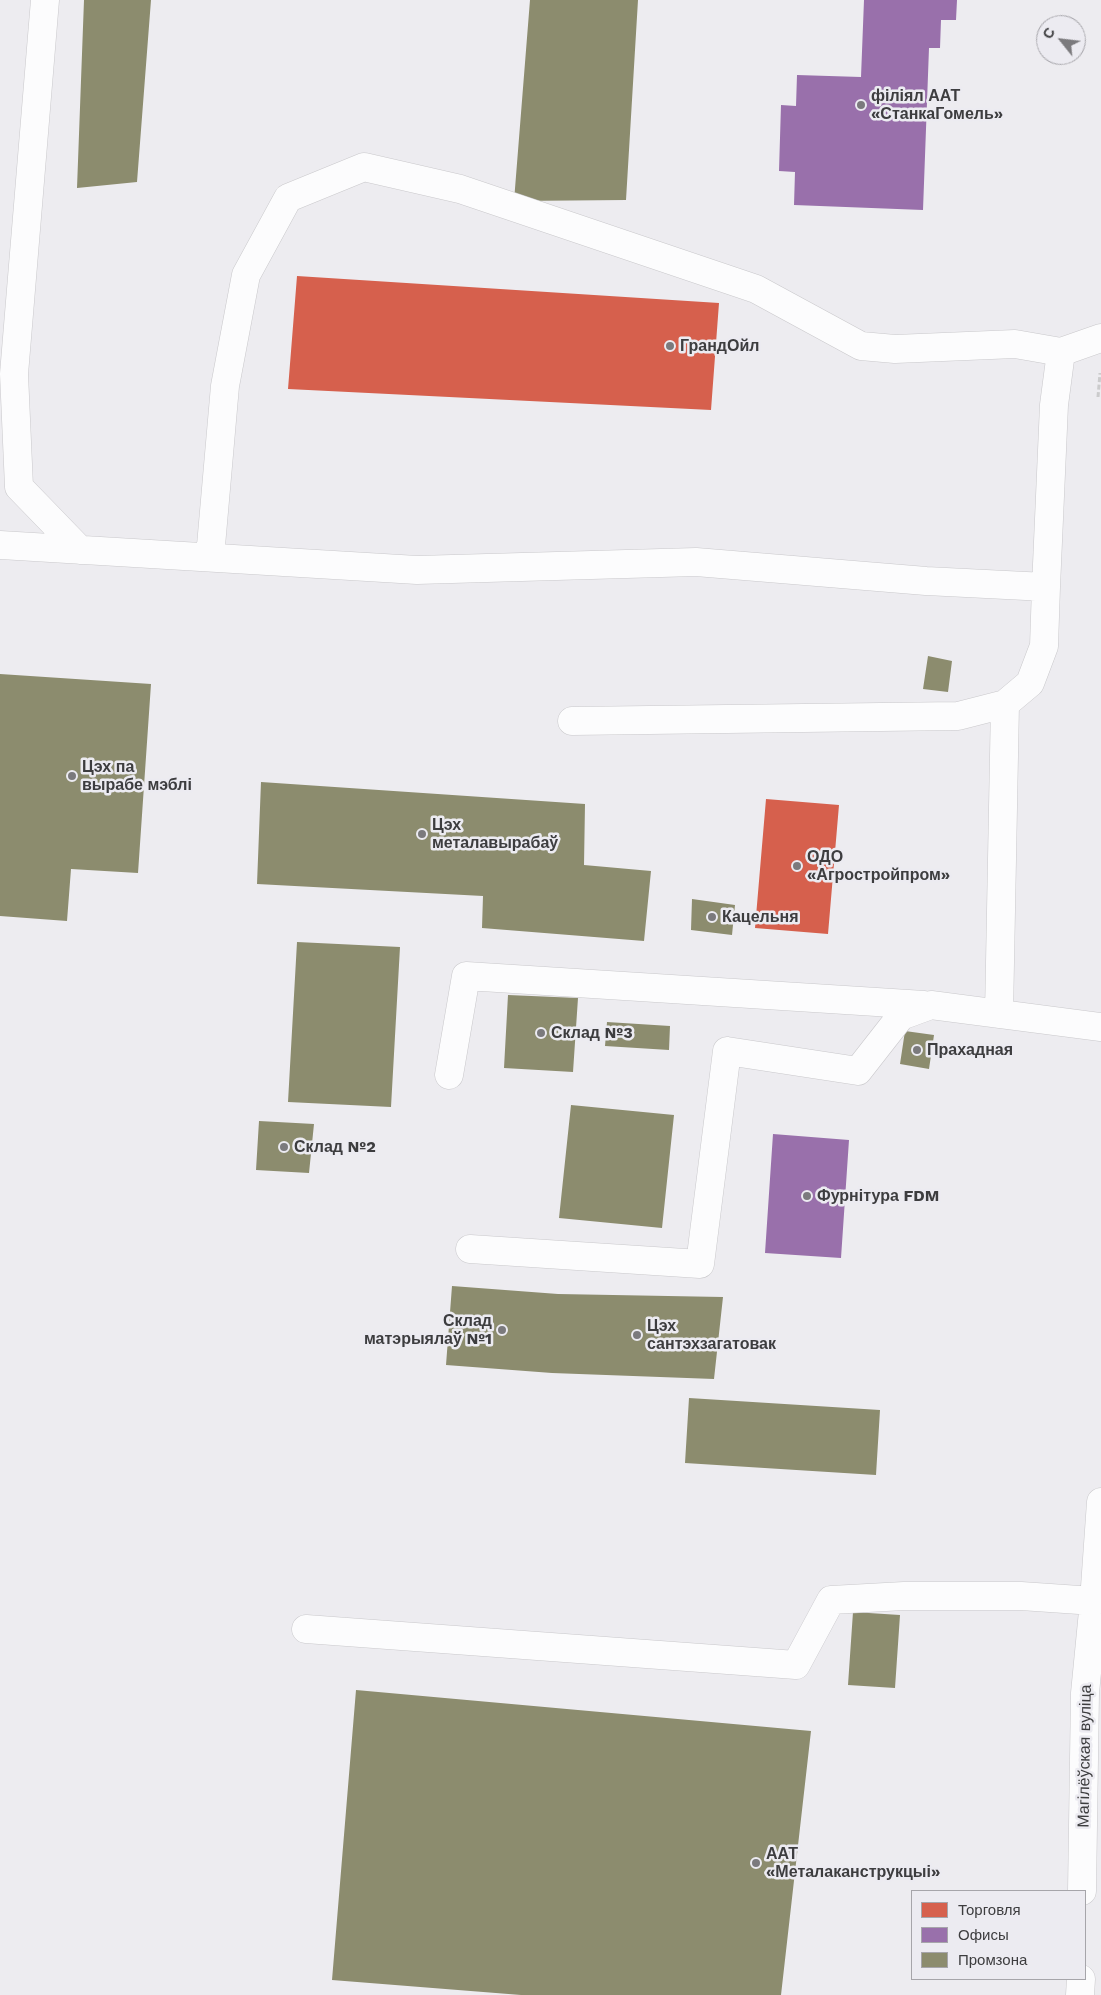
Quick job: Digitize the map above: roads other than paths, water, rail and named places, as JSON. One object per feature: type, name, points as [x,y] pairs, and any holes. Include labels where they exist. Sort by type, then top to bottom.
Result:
[{"type":"street","points":[[45,0],[14,374],[19,488],[80,550]]},
{"type":"street","points":[[210,557],[225,386],[246,275],[288,198],[364,167],[460,189],[756,289],[861,346],[895,349],[1015,344],[1062,352],[1101,338]]},
{"type":"street","points":[[572,721],[958,716],[1005,704],[1030,683],[1044,646],[1054,405],[1062,352]]},
{"type":"street","points":[[0,545],[417,570],[696,562],[926,581],[1046,587]]},
{"type":"street","points":[[999,1014],[1005,704]]},
{"type":"street","points":[[449,1075],[466,976],[931,1005],[1101,1027]]},
{"type":"street","points":[[470,1249],[700,1264],[727,1051],[858,1071],[901,1016],[931,1005]]},
{"type":"street","name":"Магілёўская вуліца","points":[[1082,1890],[1093,1693],[1094,1600],[1101,1502]]},
{"type":"street","points":[[306,1629],[796,1664],[831,1600],[904,1596],[1021,1596],[1094,1600]]},
{"type":"street","points":[[1080,1995],[1081,1980]]},
{"type":"place","name":"філіял ААТ «СтанкаГомель»","points":[[861,105]]},
{"type":"place","name":"ГрандОйл","points":[[670,346]]},
{"type":"place","name":"Цэх па вырабе мэблі","points":[[72,776]]},
{"type":"place","name":"Цэх металавырабаў","points":[[422,834]]},
{"type":"place","name":"ОДО «Агростройпром»","points":[[797,866]]},
{"type":"place","name":"Кацельня","points":[[712,917]]},
{"type":"place","name":"Склад №3","points":[[541,1033]]},
{"type":"place","name":"Прахадная","points":[[917,1050]]},
{"type":"place","name":"Склад №2","points":[[284,1147]]},
{"type":"place","name":"Фурнітура FDM","points":[[807,1196]]},
{"type":"place","name":"Склад матэрыялаў №1","points":[[502,1330]]},
{"type":"place","name":"Цэх сантэхзагатовак","points":[[637,1335]]},
{"type":"place","name":"ААТ «Металаканструкцыі»","points":[[756,1863]]}]
